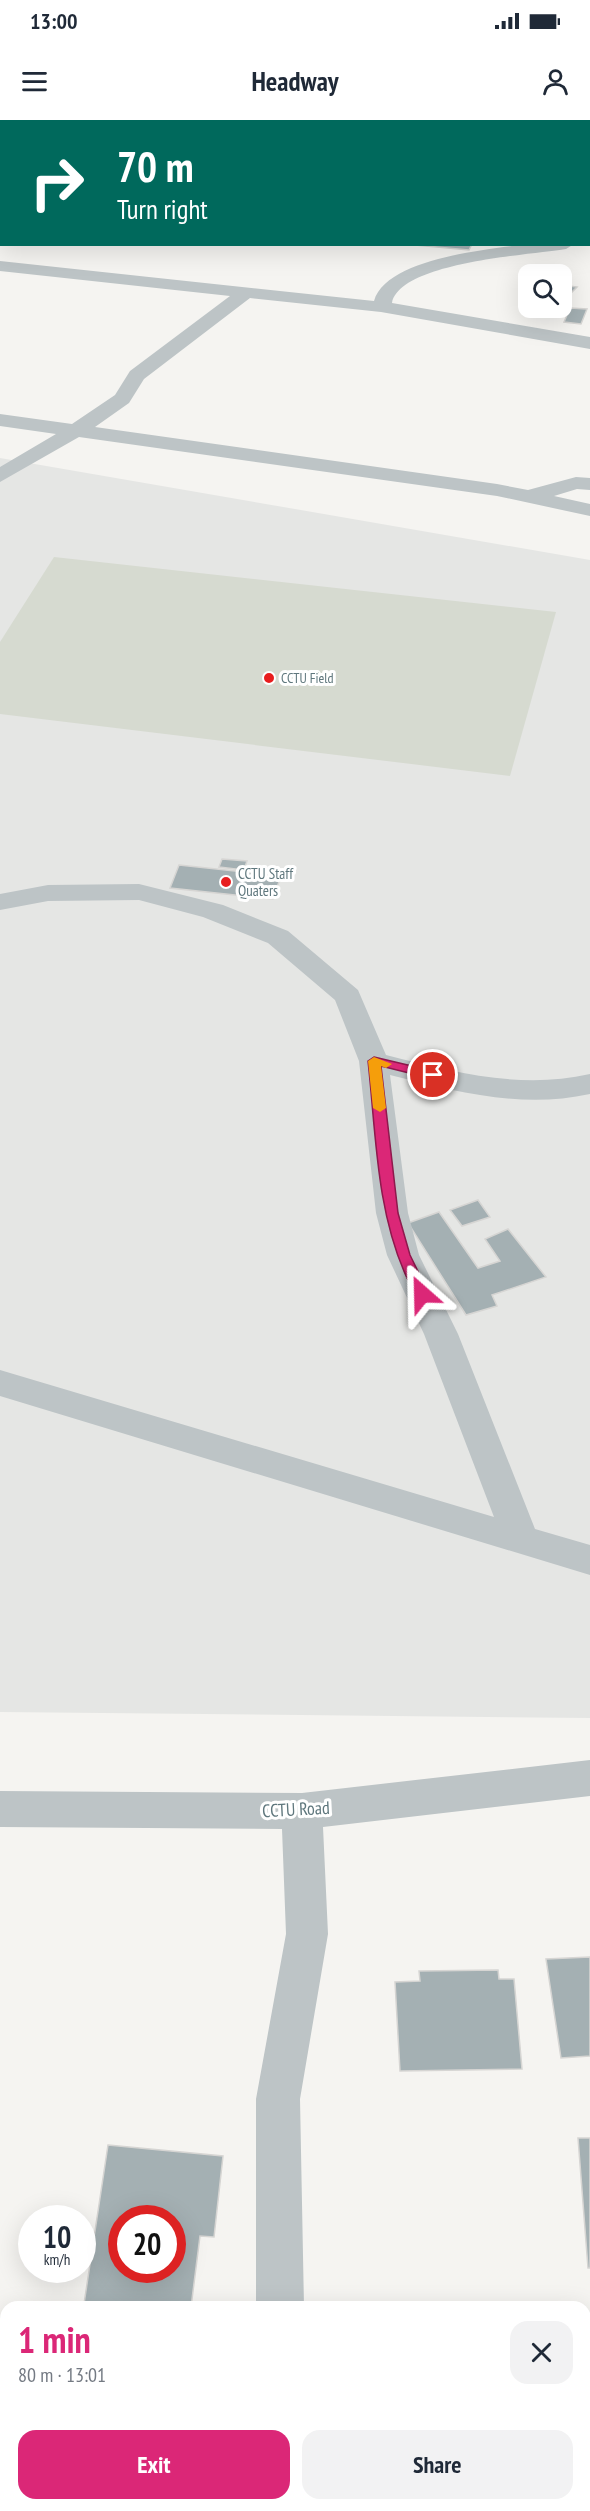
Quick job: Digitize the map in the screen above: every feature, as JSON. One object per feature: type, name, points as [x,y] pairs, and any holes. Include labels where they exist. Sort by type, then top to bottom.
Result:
[{"type":"street","points":[[382,307],[389,289],[417,273],[482,256],[552,246]]},
{"type":"street","points":[[0,266],[382,307],[590,343]]},
{"type":"street","points":[[0,476],[78,429],[122,399],[137,375],[247,292]]},
{"type":"street","points":[[0,420],[78,429],[531,496],[590,510]]},
{"type":"street","points":[[531,496],[576,483],[590,484]]},
{"type":"street","points":[[0,902],[48,893],[139,892],[213,911],[278,937],[348,996],[374,1061],[392,1213],[403,1255],[441,1334],[520,1537]]},
{"type":"street","points":[[374,1061],[492,1089],[574,1089],[590,1084]]},
{"type":"street","points":[[0,1383],[520,1537],[590,1560]]},
{"type":"street","name":"CCTU Road","points":[[0,1809],[302,1811],[590,1778]]},
{"type":"street","points":[[280,2301],[278,2099],[307,1934],[302,1811]]},
{"type":"shaded area","points":[[0,458],[590,560],[590,1718],[0,1712]]},
{"type":"shaded area","name":"CCTU Field","points":[[54,557],[556,612],[510,776],[0,714],[0,642]]},
{"type":"building","points":[[426,246],[471,246],[469,250]]},
{"type":"building","points":[[572,308],[587,309],[581,324],[564,322],[566,318],[572,318]]},
{"type":"building","points":[[222,859],[247,861],[244,870],[219,867]]},
{"type":"building","name":"CCTU Staff Quaters","points":[[179,865],[281,876],[273,899],[170,888]]},
{"type":"building","points":[[478,1200],[490,1217],[462,1226],[450,1210]]},
{"type":"building","points":[[439,1212],[478,1268],[500,1261],[485,1239],[508,1229],[546,1277],[492,1295],[497,1306],[466,1315],[408,1223]]},
{"type":"building","points":[[590,1957],[590,2056],[561,2058],[546,1959]]},
{"type":"building","points":[[498,1970],[499,1979],[514,1979],[522,2069],[400,2071],[395,1982],[420,1981],[419,1971]]},
{"type":"building","points":[[578,2138],[590,2138],[590,2268],[588,2268]]},
{"type":"building","points":[[108,2145],[223,2156],[214,2237],[200,2236],[192,2301],[84,2301],[87,2283],[96,2283],[96,2224]]},
{"type":"slow traffic","points":[[380,1108],[374,1061],[386,1064]]},
{"type":"place","name":"CCTU Field","points":[[269,678]]},
{"type":"place","name":"CCTU Staff Quaters","points":[[226,882]]},
{"type":"route","points":[[422,1294],[403,1255],[392,1213],[374,1061],[433,1075]]}]
